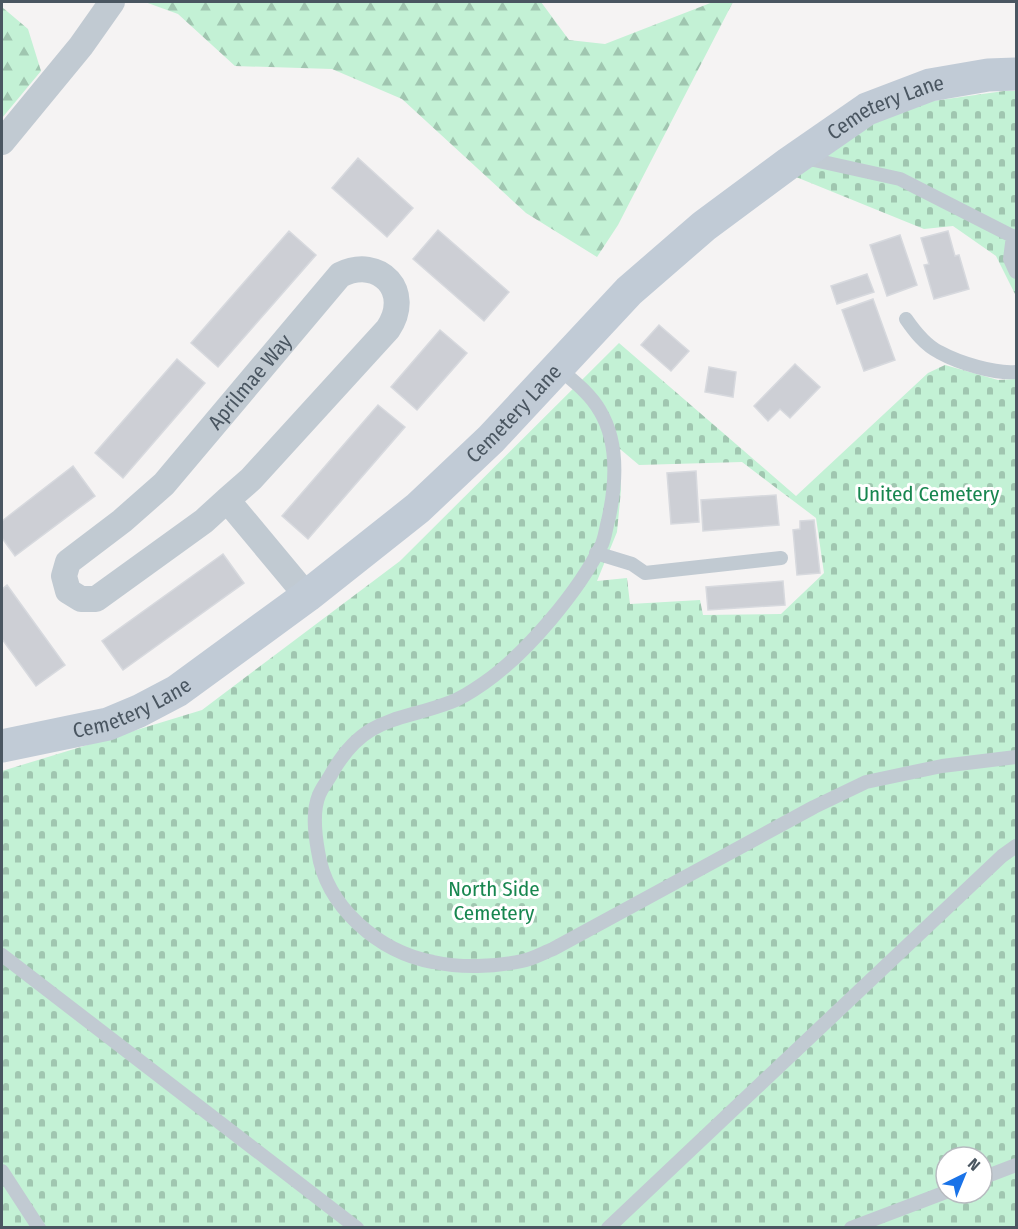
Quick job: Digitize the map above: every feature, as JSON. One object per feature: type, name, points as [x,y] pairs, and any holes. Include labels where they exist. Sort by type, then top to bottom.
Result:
[{"type":"street","points":[[2,142],[81,46],[112,2]]},
{"type":"street","name":"Cemetery Lane","points":[[2,746],[108,724],[140,711],[177,690],[340,572],[418,508],[491,439],[629,291],[704,226],[789,162],[800,157],[867,109],[930,85],[954,79],[1017,74]]},
{"type":"street","name":"Aprilmae Way","points":[[363,268],[384,277],[392,285],[397,296],[398,308],[395,320],[251,479],[227,500],[204,521],[96,599],[81,599],[68,591],[64,576],[68,562],[122,521],[164,484],[340,275],[363,268]]},
{"type":"street","points":[[227,500],[307,596]]},
{"type":"lane","points":[[800,157],[900,178],[1015,237],[1010,259],[1017,272]]},
{"type":"lane","points":[[906,320],[920,337],[939,352],[976,367],[1017,372]]},
{"type":"lane","points":[[557,367],[584,390],[600,410],[611,438],[614,474],[612,505],[603,542],[579,582],[537,634],[498,673],[452,702],[387,722],[357,740],[337,764],[318,796],[315,829],[319,863],[333,895],[358,925],[396,949],[432,962],[478,966],[523,961],[552,949],[814,807],[866,782],[942,766],[1017,757]]},
{"type":"lane","points":[[597,553],[632,564],[645,573],[781,558]]},
{"type":"lane","points":[[608,1227],[1002,856],[1017,846]]},
{"type":"lane","points":[[2,955],[357,1227]]},
{"type":"lane","points":[[994,1174],[1017,1165]]},
{"type":"lane","points":[[2,1171],[39,1227]]},
{"type":"lane","points":[[851,1227],[934,1196]]},
{"type":"green space","points":[[145,2],[541,2],[569,40],[605,44],[713,2],[733,2],[618,225],[597,257],[526,213],[402,99],[332,69],[235,66],[178,14]]},
{"type":"green space","points":[[2,7],[28,29],[41,71],[2,118]]},
{"type":"green space","points":[[1016,91],[1016,296],[996,256],[953,226],[924,229],[796,177],[855,131],[911,104]]},
{"type":"green space","name":"North Side Cemetery","points":[[619,343],[796,496],[928,373],[945,365],[998,380],[1016,379],[1016,1227],[2,1228],[2,771],[202,710],[400,561]],"holes":[[[620,449],[639,465],[742,462],[816,518],[824,573],[781,614],[703,615],[700,600],[630,604],[627,578],[597,581],[617,532],[621,490]]]},
{"type":"building","points":[[358,158],[413,208],[387,237],[332,188]]},
{"type":"building","points":[[438,230],[509,292],[484,321],[413,259]]},
{"type":"building","points":[[289,231],[316,255],[218,367],[191,343]]},
{"type":"building","points":[[948,231],[955,256],[959,255],[969,289],[934,299],[924,265],[929,264],[921,238]]},
{"type":"building","points":[[900,235],[917,285],[887,296],[870,245]]},
{"type":"building","points":[[867,274],[874,292],[837,304],[831,286]]},
{"type":"building","points":[[873,299],[895,360],[864,371],[842,310]]},
{"type":"building","points":[[659,325],[689,351],[671,371],[641,345]]},
{"type":"building","points":[[440,330],[467,353],[417,410],[391,387]]},
{"type":"building","points":[[177,359],[205,383],[123,478],[95,453]]},
{"type":"building","points":[[795,364],[820,387],[790,418],[780,409],[768,421],[754,406]]},
{"type":"building","points":[[709,367],[736,372],[733,397],[705,392]]},
{"type":"building","points":[[378,405],[405,427],[308,539],[282,516]]},
{"type":"building","points":[[73,466],[95,496],[15,556],[2,538],[2,521]]},
{"type":"building","points":[[696,471],[699,522],[671,524],[667,473]]},
{"type":"building","points":[[776,495],[779,525],[703,531],[701,500]]},
{"type":"building","points":[[814,520],[820,573],[797,575],[793,530],[800,529],[800,521]]},
{"type":"building","points":[[223,554],[244,583],[123,670],[102,641]]},
{"type":"building","points":[[783,581],[785,605],[708,610],[706,587]]},
{"type":"building","points":[[7,585],[65,665],[36,686],[2,639],[2,589]]},
{"type":"park label","name":"United Cemetery","points":[[928,494]]}]
